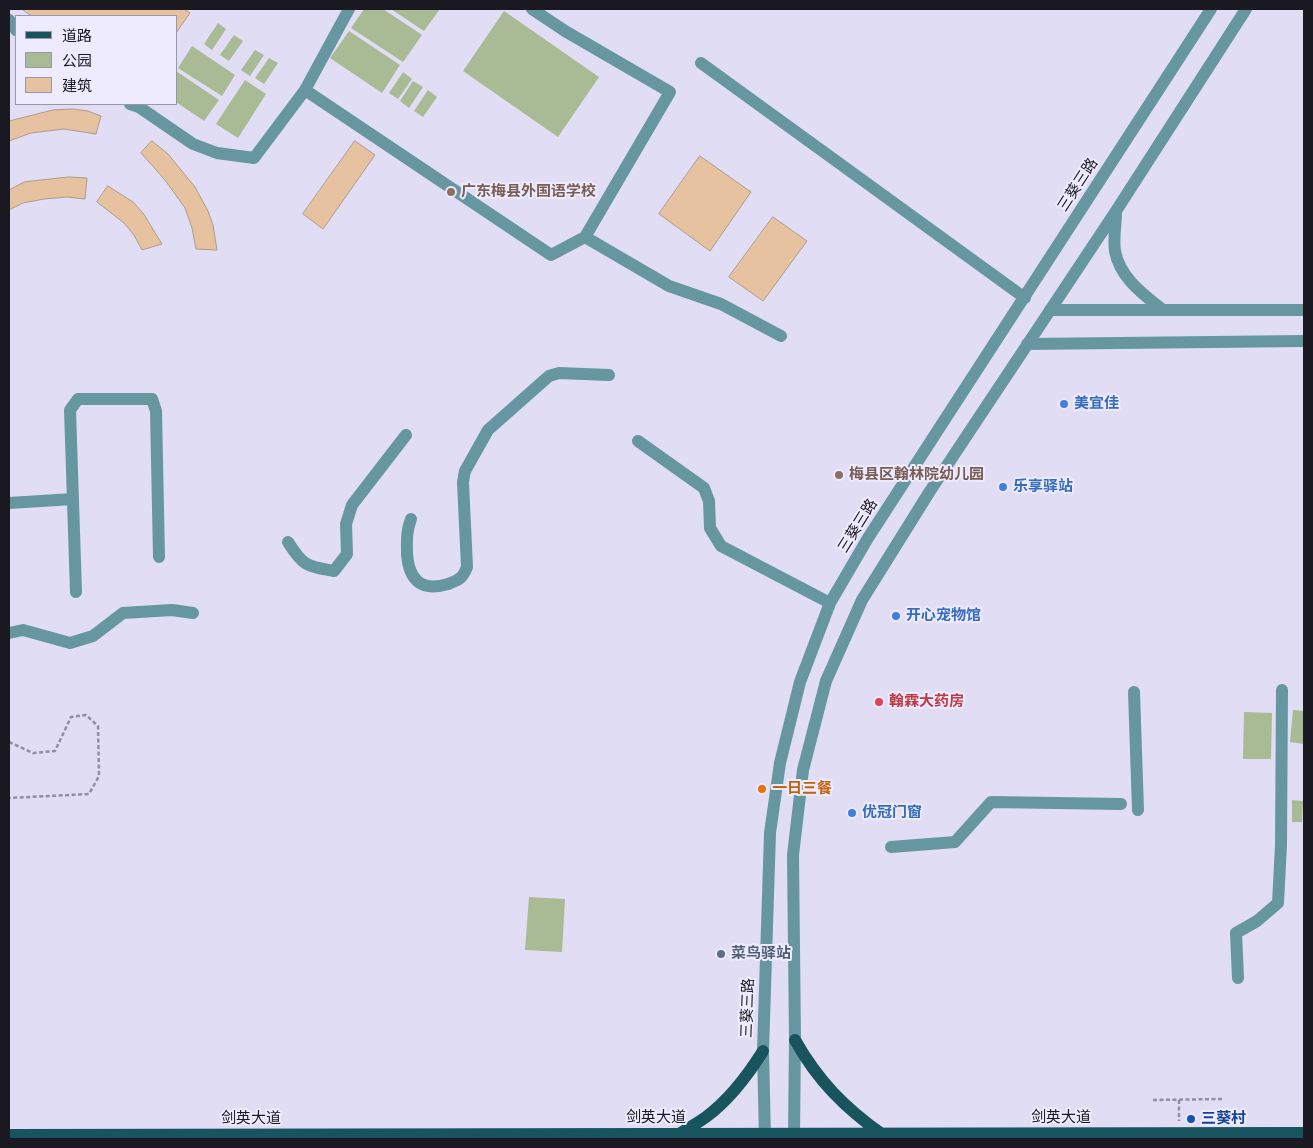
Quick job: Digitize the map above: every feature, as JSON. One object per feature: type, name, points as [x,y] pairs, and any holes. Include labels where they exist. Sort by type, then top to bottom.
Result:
[{"type":"main road","points":[[795,1040],[807,1062],[833,1093],[846,1106],[883,1135]]},
{"type":"main road","points":[[677,1134],[706,1117],[727,1097],[749,1073],[763,1051]]},
{"type":"main road","name":"剑英大道","points":[[9,1135],[677,1134],[794,1137],[1304,1133]]},
{"type":"street","points":[[132,105],[192,144],[217,153],[254,158],[305,90],[349,9]]},
{"type":"street","points":[[305,90],[551,255],[585,237],[670,92],[565,31],[532,9]]},
{"type":"street","name":"三葵三路","points":[[765,1137],[763,1051],[770,833],[780,763],[800,682],[830,602],[868,538],[1211,9]]},
{"type":"street","points":[[794,1137],[793,855],[803,770],[826,681],[862,600],[930,491],[1116,211],[1246,9]]},
{"type":"street","points":[[701,63],[1025,298]]},
{"type":"street","points":[[1116,211],[1115,250],[1122,272],[1163,310]]},
{"type":"street","points":[[585,237],[670,286],[721,304],[781,336]]},
{"type":"street","points":[[1050,310],[1304,310]]},
{"type":"street","points":[[1027,344],[1304,341]]},
{"type":"street","points":[[412,519],[406,532],[408,567],[411,575],[426,586],[435,588],[459,580],[467,567],[463,482],[465,471],[488,430],[549,376],[559,374],[609,375]]},
{"type":"street","points":[[76,592],[70,410],[78,399],[152,399],[156,411],[159,558]]},
{"type":"street","points":[[288,542],[300,560],[314,568],[334,571],[347,554],[346,524],[352,505],[406,435]]},
{"type":"street","points":[[638,441],[704,488],[708,501],[710,528],[721,546],[830,602]]},
{"type":"street","points":[[9,503],[73,499]]},
{"type":"street","points":[[9,633],[23,630],[70,643],[94,636],[122,613],[172,610],[194,614]]},
{"type":"street","points":[[1238,978],[1236,933],[1257,921],[1278,903],[1281,845],[1282,690]]},
{"type":"street","points":[[1134,692],[1138,810]]},
{"type":"street","points":[[891,847],[955,842],[990,802],[1121,804]]},
{"type":"path","points":[[9,742],[34,753],[55,751],[71,717],[86,715],[98,726],[99,776],[89,794],[9,798]]},
{"type":"path","points":[[1153,1100],[1224,1099]]},
{"type":"green space","points":[[364,9],[383,9],[422,35],[403,62],[351,28]]},
{"type":"green space","points":[[391,9],[440,9],[424,31]]},
{"type":"green space","points":[[504,11],[599,77],[558,137],[463,71]]},
{"type":"green space","points":[[218,23],[226,29],[212,50],[204,44]]},
{"type":"green space","points":[[349,31],[400,65],[382,93],[330,58]]},
{"type":"green space","points":[[234,35],[243,41],[229,61],[220,55]]},
{"type":"green space","points":[[192,46],[235,75],[222,96],[178,68]]},
{"type":"green space","points":[[255,50],[264,55],[250,76],[241,70]]},
{"type":"green space","points":[[269,58],[278,63],[264,84],[255,78]]},
{"type":"green space","points":[[178,72],[219,100],[204,121],[178,103]]},
{"type":"green space","points":[[403,72],[412,79],[398,99],[389,93]]},
{"type":"green space","points":[[245,80],[266,94],[238,138],[216,124]]},
{"type":"green space","points":[[413,81],[423,87],[409,108],[400,101]]},
{"type":"green space","points":[[428,90],[437,97],[423,117],[414,111]]},
{"type":"green space","points":[[1293,710],[1304,711],[1304,744],[1290,742]]},
{"type":"green space","points":[[1244,712],[1272,713],[1271,759],[1243,759]]},
{"type":"green space","points":[[1292,800],[1303,801],[1302,822],[1292,822]]},
{"type":"green space","points":[[529,897],[565,899],[562,952],[525,950]]},
{"type":"building","points":[[22,9],[184,9],[190,13],[178,30],[178,15],[31,15]]},
{"type":"building","points":[[73,109],[88,111],[101,116],[96,134],[64,129],[31,133],[9,141],[9,121],[53,110]]},
{"type":"building","points":[[152,141],[168,154],[195,187],[213,225],[217,250],[196,249],[192,228],[185,208],[165,180],[141,153]]},
{"type":"building","points":[[355,141],[375,155],[323,229],[303,214]]},
{"type":"building","points":[[700,156],[751,192],[710,251],[659,214]]},
{"type":"building","points":[[69,177],[87,178],[85,199],[67,197],[44,199],[23,203],[9,210],[9,190],[24,182]]},
{"type":"building","points":[[108,186],[133,202],[143,213],[162,244],[142,250],[134,235],[124,223],[97,202]]},
{"type":"building","points":[[773,217],[807,241],[763,301],[729,277]]},
{"type":"place","name":"广东梅县外国语学校","points":[[451,192]]},
{"type":"place","name":"美宜佳","points":[[1064,404]]},
{"type":"place","name":"梅县区翰林院幼儿园","points":[[839,475]]},
{"type":"place","name":"乐享驿站","points":[[1003,487]]},
{"type":"place","name":"开心宠物馆","points":[[896,616]]},
{"type":"place","name":"翰霖大药房","points":[[879,702]]},
{"type":"place","name":"一日三餐","points":[[762,789]]},
{"type":"place","name":"优冠门窗","points":[[852,813]]},
{"type":"place","name":"菜鸟驿站","points":[[721,954]]},
{"type":"place","name":"三葵村","points":[[1191,1119]]}]
